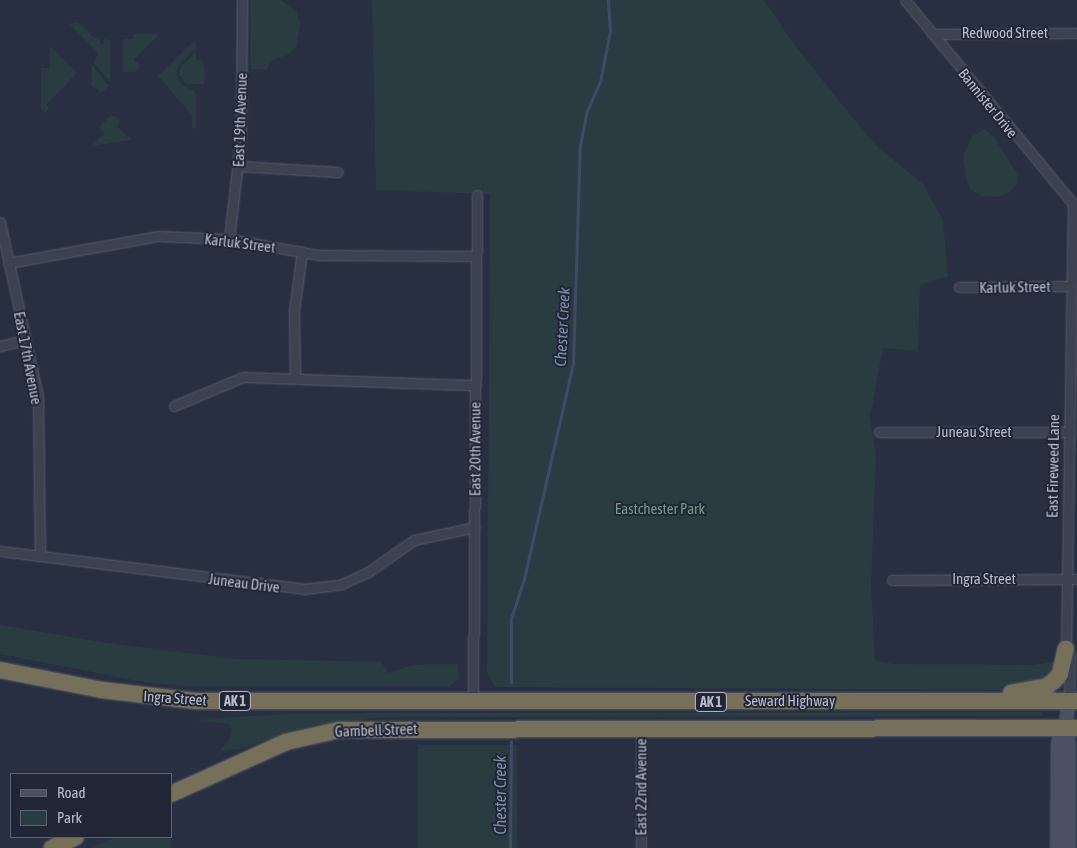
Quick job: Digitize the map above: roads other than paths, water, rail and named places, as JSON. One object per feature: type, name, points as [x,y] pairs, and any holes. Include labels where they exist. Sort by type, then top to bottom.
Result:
[{"type":"highway","points":[[950,701],[1046,687],[1060,674],[1066,649]]},
{"type":"highway","name":"Ingra Street","points":[[0,670],[102,690],[196,701],[473,702]]},
{"type":"highway","name":"Seward Highway","points":[[473,702],[1073,701]]},
{"type":"highway","name":"Seward Highway","points":[[474,727],[1071,727]]},
{"type":"highway","name":"Gambell Street","points":[[172,794],[286,742],[339,730],[474,727]]},
{"type":"highway","points":[[52,848],[74,838]]},
{"type":"main road","name":"East Fireweed Lane","points":[[1069,848],[1070,749],[1073,701]]},
{"type":"main road","name":"East Fireweed Lane","points":[[1057,848],[1058,743],[1071,727]]},
{"type":"street","name":"East 19th Avenue","points":[[229,239],[239,166],[242,0]]},
{"type":"street","name":"Bannister Drive","points":[[905,0],[1075,203]]},
{"type":"street","name":"Redwood Street","points":[[932,34],[1077,33]]},
{"type":"street","points":[[239,166],[338,172]]},
{"type":"street","name":"East 20th Avenue","points":[[473,702],[476,385],[475,256],[477,195]]},
{"type":"street","name":"East Fireweed Lane","points":[[1073,701],[1070,656],[1066,649],[1073,579],[1070,286],[1075,203]]},
{"type":"street","name":"East 17th Avenue","points":[[0,222],[38,397],[40,556]]},
{"type":"street","name":"Karluk Street","points":[[8,263],[158,236],[229,239],[302,252],[475,256]]},
{"type":"street","points":[[295,378],[294,311],[302,252]]},
{"type":"street","name":"Karluk Street","points":[[959,287],[1070,286]]},
{"type":"street","points":[[0,346],[25,340]]},
{"type":"street","points":[[174,406],[243,377],[476,385]]},
{"type":"street","name":"Juneau Street","points":[[879,432],[1070,432]]},
{"type":"street","name":"Juneau Drive","points":[[0,551],[304,589],[342,584],[368,572],[414,540],[475,527]]},
{"type":"street","name":"Ingra Street","points":[[892,580],[1073,579]]},
{"type":"street","name":"East 22nd Avenue","points":[[641,727],[641,848]]},
{"type":"waterway","name":"Chester Creek","points":[[511,683],[511,619],[524,579],[573,363],[580,146],[587,111],[600,82],[610,31],[608,0]]},
{"type":"waterway","name":"Chester Creek","points":[[510,848],[511,742]]},
{"type":"park label","name":"Eastchester Park","points":[[660,509]]}]
